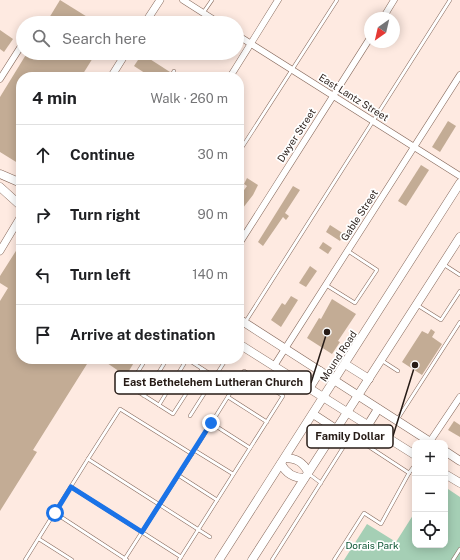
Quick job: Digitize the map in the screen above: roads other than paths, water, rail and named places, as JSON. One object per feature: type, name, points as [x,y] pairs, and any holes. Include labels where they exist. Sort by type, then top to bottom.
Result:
[{"type":"main road","points":[[0,174],[16,182]]},
{"type":"main road","name":"Mound Road","points":[[220,560],[460,183]]},
{"type":"main road","points":[[0,188],[16,202]]},
{"type":"main road","points":[[252,560],[460,237]]},
{"type":"main road","points":[[244,322],[426,440]]},
{"type":"main road","points":[[244,347],[412,453]]},
{"type":"main road","points":[[345,364],[369,379]]},
{"type":"main road","points":[[309,388],[320,371]]},
{"type":"main road","points":[[368,425],[378,409]]},
{"type":"main road","points":[[313,414],[336,429]]},
{"type":"main road","points":[[448,453],[460,461]]},
{"type":"main road","points":[[292,458],[299,461],[305,466],[306,475],[299,478],[290,475],[286,472],[283,461],[292,458]]},
{"type":"main road","points":[[448,476],[460,483]]},
{"type":"street","points":[[150,16],[160,0]]},
{"type":"street","points":[[182,0],[208,16]]},
{"type":"street","points":[[244,55],[278,0]]},
{"type":"street","points":[[387,12],[394,0]]},
{"type":"street","name":"East Lantz Street","points":[[244,40],[460,176]]},
{"type":"street","name":"Dwyer Street","points":[[244,236],[364,47]]},
{"type":"street","points":[[0,79],[16,54]]},
{"type":"street","points":[[114,72],[122,60]]},
{"type":"street","points":[[233,72],[241,60]]},
{"type":"street","name":"Gable Street","points":[[274,366],[460,75]]},
{"type":"street","points":[[0,251],[16,224]]},
{"type":"street","points":[[432,440],[459,400]]},
{"type":"lane","points":[[204,13],[212,0]]},
{"type":"lane","points":[[244,144],[337,0]]},
{"type":"lane","points":[[244,318],[450,0]]},
{"type":"lane","points":[[326,285],[355,303],[377,270],[348,251]]},
{"type":"lane","points":[[443,264],[460,275]]},
{"type":"lane","points":[[417,304],[441,320],[460,291]]},
{"type":"lane","points":[[397,421],[418,385],[460,322]]},
{"type":"lane","points":[[381,360],[398,371]]},
{"type":"lane","points":[[143,364],[129,386],[173,414],[202,369]]},
{"type":"lane","points":[[144,396],[164,364]]},
{"type":"lane","points":[[158,405],[184,364]]},
{"type":"lane","points":[[194,364],[215,377]]},
{"type":"lane","points":[[190,416],[223,364]]},
{"type":"lane","points":[[55,513],[126,559],[142,532],[244,371],[283,396],[180,558],[142,532],[71,487]]},
{"type":"lane","points":[[228,397],[267,422]]},
{"type":"lane","points":[[26,560],[120,408],[233,474]]},
{"type":"lane","points":[[211,423],[250,448]]},
{"type":"lane","points":[[272,560],[351,435],[410,473]]},
{"type":"lane","points":[[88,459],[210,537]]},
{"type":"lane","points":[[334,560],[364,513],[381,524],[412,470]]},
{"type":"lane","points":[[178,475],[217,500]]},
{"type":"lane","points":[[306,475],[321,483]]},
{"type":"lane","points":[[39,539],[72,560]]},
{"type":"lane","points":[[453,560],[460,549]]},
{"type":"place","name":"East Bethelehem Lutheran Church","points":[[327,332]]},
{"type":"place","name":"Family Dollar","points":[[415,365]]},
{"type":"park label","name":"Dorais Park","points":[[372,545]]}]
